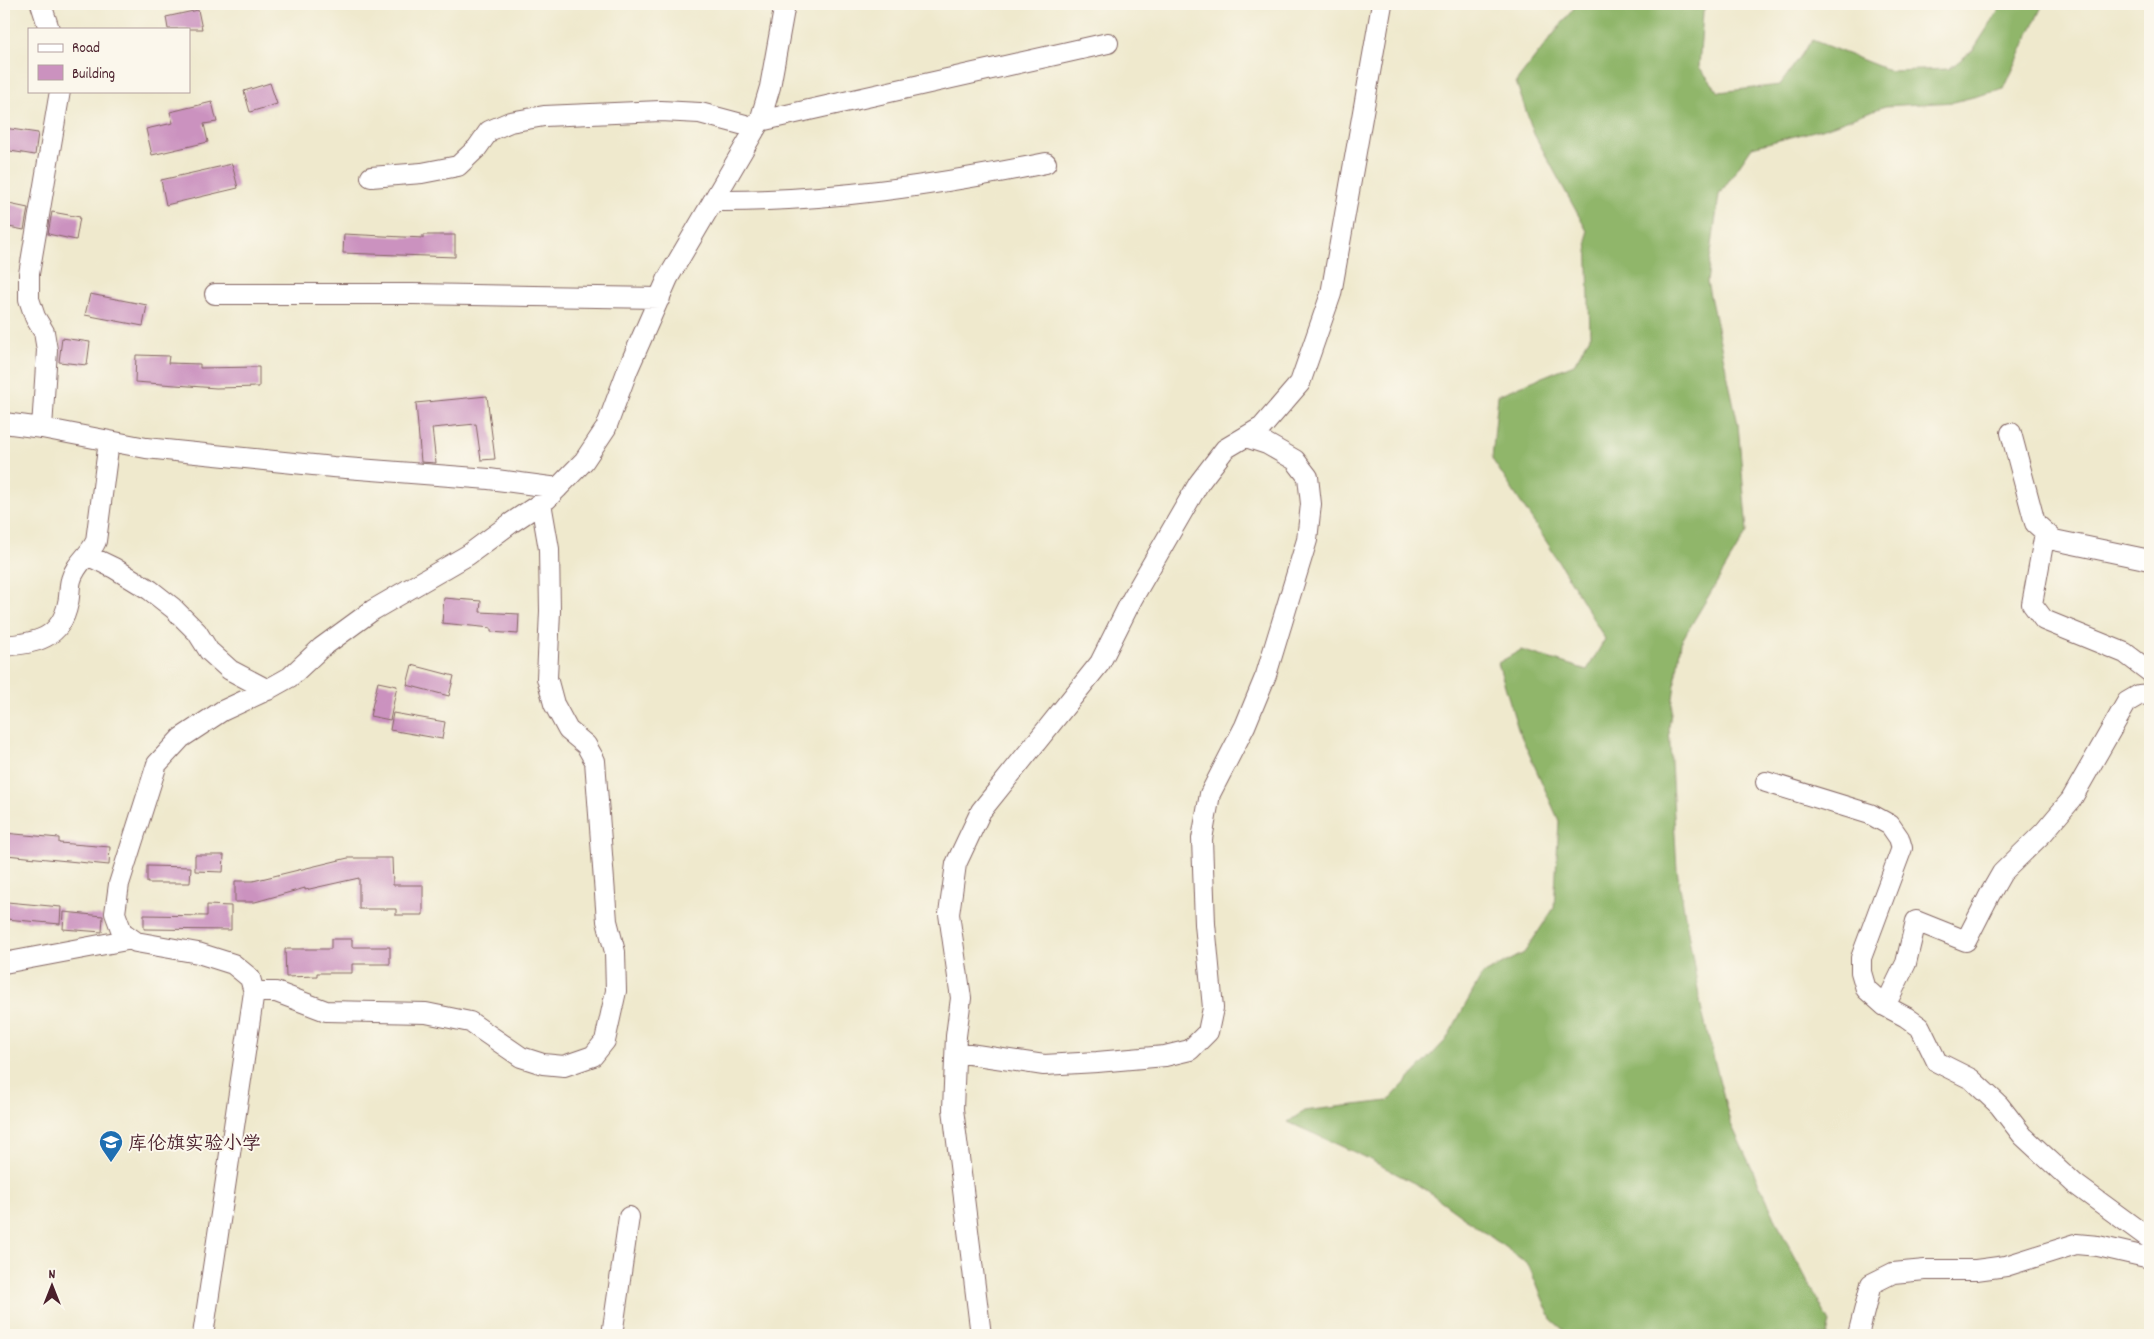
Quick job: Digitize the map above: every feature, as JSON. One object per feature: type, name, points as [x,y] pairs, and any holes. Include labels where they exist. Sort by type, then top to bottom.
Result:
[{"type":"street","points":[[41,4],[49,28]]},
{"type":"street","points":[[203,1335],[254,992],[250,978],[233,964],[198,953],[136,942],[122,932],[115,913],[119,884],[157,764],[182,738],[222,711],[268,690],[290,677],[321,648],[373,610],[468,554],[541,503],[584,461],[606,428],[628,369],[668,278],[758,124],[770,87],[785,4]]},
{"type":"street","points":[[982,1335],[952,1109],[961,998],[949,914],[956,864],[981,811],[1100,663],[1132,599],[1199,483],[1225,449],[1262,428],[1300,383],[1331,294],[1382,4]]},
{"type":"street","points":[[371,177],[422,173],[458,166],[477,148],[488,130],[510,122],[544,116],[661,111],[700,113],[758,124],[1108,43]]},
{"type":"street","points":[[42,428],[47,350],[44,332],[29,299],[30,274],[60,92]]},
{"type":"street","points":[[714,201],[751,202],[880,192],[978,177],[1046,163]]},
{"type":"street","points":[[215,294],[412,294],[660,298]]},
{"type":"street","points":[[4,424],[42,428],[146,448],[333,467],[488,479],[558,488]]},
{"type":"street","points":[[2011,434],[2035,523],[2044,533],[2054,540],[2150,560]]},
{"type":"street","points":[[956,1052],[1044,1065],[1097,1062],[1165,1056],[1190,1050],[1208,1032],[1213,1008],[1205,924],[1202,839],[1210,794],[1245,726],[1266,675],[1307,540],[1311,504],[1308,477],[1295,460],[1267,444],[1246,437]]},
{"type":"street","points":[[4,646],[30,643],[48,637],[62,624],[68,603],[71,579],[76,567],[96,541],[109,441]]},
{"type":"street","points":[[254,992],[276,992],[326,1011],[426,1013],[470,1022],[521,1057],[543,1064],[564,1066],[593,1056],[605,1041],[616,991],[615,952],[607,921],[596,761],[586,745],[568,730],[554,704],[547,678],[549,548],[541,503]]},
{"type":"street","points":[[2044,533],[2032,604],[2044,620],[2125,653],[2150,672]]},
{"type":"street","points":[[87,555],[114,568],[150,590],[173,608],[197,632],[209,651],[230,670],[268,690]]},
{"type":"street","points":[[1885,1006],[1906,963],[1916,921],[1966,941],[2002,873],[2044,832],[2071,800],[2127,702],[2139,695],[2150,694]]},
{"type":"street","points":[[1766,782],[1870,814],[1890,825],[1899,838],[1902,848],[1860,958],[1861,972],[1866,989],[1885,1006],[1920,1027],[1937,1062],[1971,1079],[1999,1105],[2023,1136],[2075,1184],[2150,1239]]},
{"type":"street","points":[[4,963],[132,939]]},
{"type":"street","points":[[612,1335],[629,1217]]},
{"type":"street","points":[[1858,1335],[1871,1284],[1892,1273],[1925,1270],[1976,1270],[2006,1266],[2076,1244],[2098,1246],[2150,1258]]},
{"type":"green space","points":[[1577,4],[1709,4],[1703,12],[1699,67],[1719,92],[1780,85],[1812,40],[1891,71],[1949,69],[1973,50],[2003,4],[2043,4],[2004,89],[1954,102],[1885,106],[1822,129],[1752,147],[1719,195],[1707,282],[1738,424],[1747,532],[1681,642],[1669,727],[1677,870],[1702,1012],[1730,1122],[1783,1235],[1830,1323],[1827,1335],[1569,1335],[1551,1319],[1528,1264],[1425,1189],[1363,1156],[1288,1122],[1304,1111],[1388,1101],[1446,1040],[1482,975],[1524,953],[1554,908],[1559,821],[1518,729],[1498,663],[1521,650],[1587,670],[1605,639],[1548,544],[1492,459],[1498,395],[1574,364],[1590,337],[1587,231],[1534,134],[1516,82]]},
{"type":"building","points":[[198,10],[202,29],[168,28],[166,17]]},
{"type":"building","points":[[270,83],[277,104],[250,112],[244,91]]},
{"type":"building","points":[[212,102],[217,122],[204,124],[208,142],[152,155],[146,129],[173,123],[170,112]]},
{"type":"building","points":[[4,128],[38,133],[35,155],[4,150]]},
{"type":"building","points":[[232,164],[238,188],[166,205],[161,180]]},
{"type":"building","points":[[4,203],[28,208],[24,230],[4,226]]},
{"type":"building","points":[[52,212],[80,217],[76,240],[48,234]]},
{"type":"building","points":[[344,234],[423,238],[423,235],[455,235],[455,257],[343,253]]},
{"type":"building","points":[[90,294],[147,305],[143,326],[85,315]]},
{"type":"building","points":[[62,338],[90,342],[87,365],[59,362]]},
{"type":"building","points":[[136,355],[169,356],[168,363],[200,364],[200,368],[259,367],[259,387],[216,388],[135,382]]},
{"type":"building","points":[[487,396],[495,459],[481,460],[476,424],[432,428],[436,463],[421,462],[416,403]]},
{"type":"building","points":[[444,598],[481,601],[480,612],[519,614],[518,634],[491,632],[491,628],[442,623]]},
{"type":"building","points":[[412,665],[454,676],[449,696],[407,685]]},
{"type":"building","points":[[378,682],[397,686],[390,720],[370,716]]},
{"type":"building","points":[[393,713],[445,722],[442,739],[390,730]]},
{"type":"building","points":[[4,833],[59,838],[59,843],[110,847],[109,865],[6,855],[4,854]]},
{"type":"building","points":[[195,855],[224,855],[223,872],[195,871]]},
{"type":"building","points":[[348,858],[392,858],[393,885],[423,885],[423,915],[396,915],[396,909],[359,909],[359,878],[305,890],[305,888],[255,902],[235,902],[235,881],[253,881]]},
{"type":"building","points":[[147,866],[191,867],[190,883],[147,883]]},
{"type":"building","points":[[7,902],[61,907],[60,924],[6,919]]},
{"type":"building","points":[[207,905],[231,906],[231,930],[144,929],[144,915],[207,916]]},
{"type":"building","points":[[64,912],[103,916],[102,932],[63,929]]},
{"type":"building","points":[[331,939],[352,939],[352,947],[390,947],[390,964],[352,964],[352,973],[317,973],[317,976],[286,977],[285,949],[331,949]]},
{"type":"place","name":"库伦旗实验小学","points":[[111,1163]]}]
